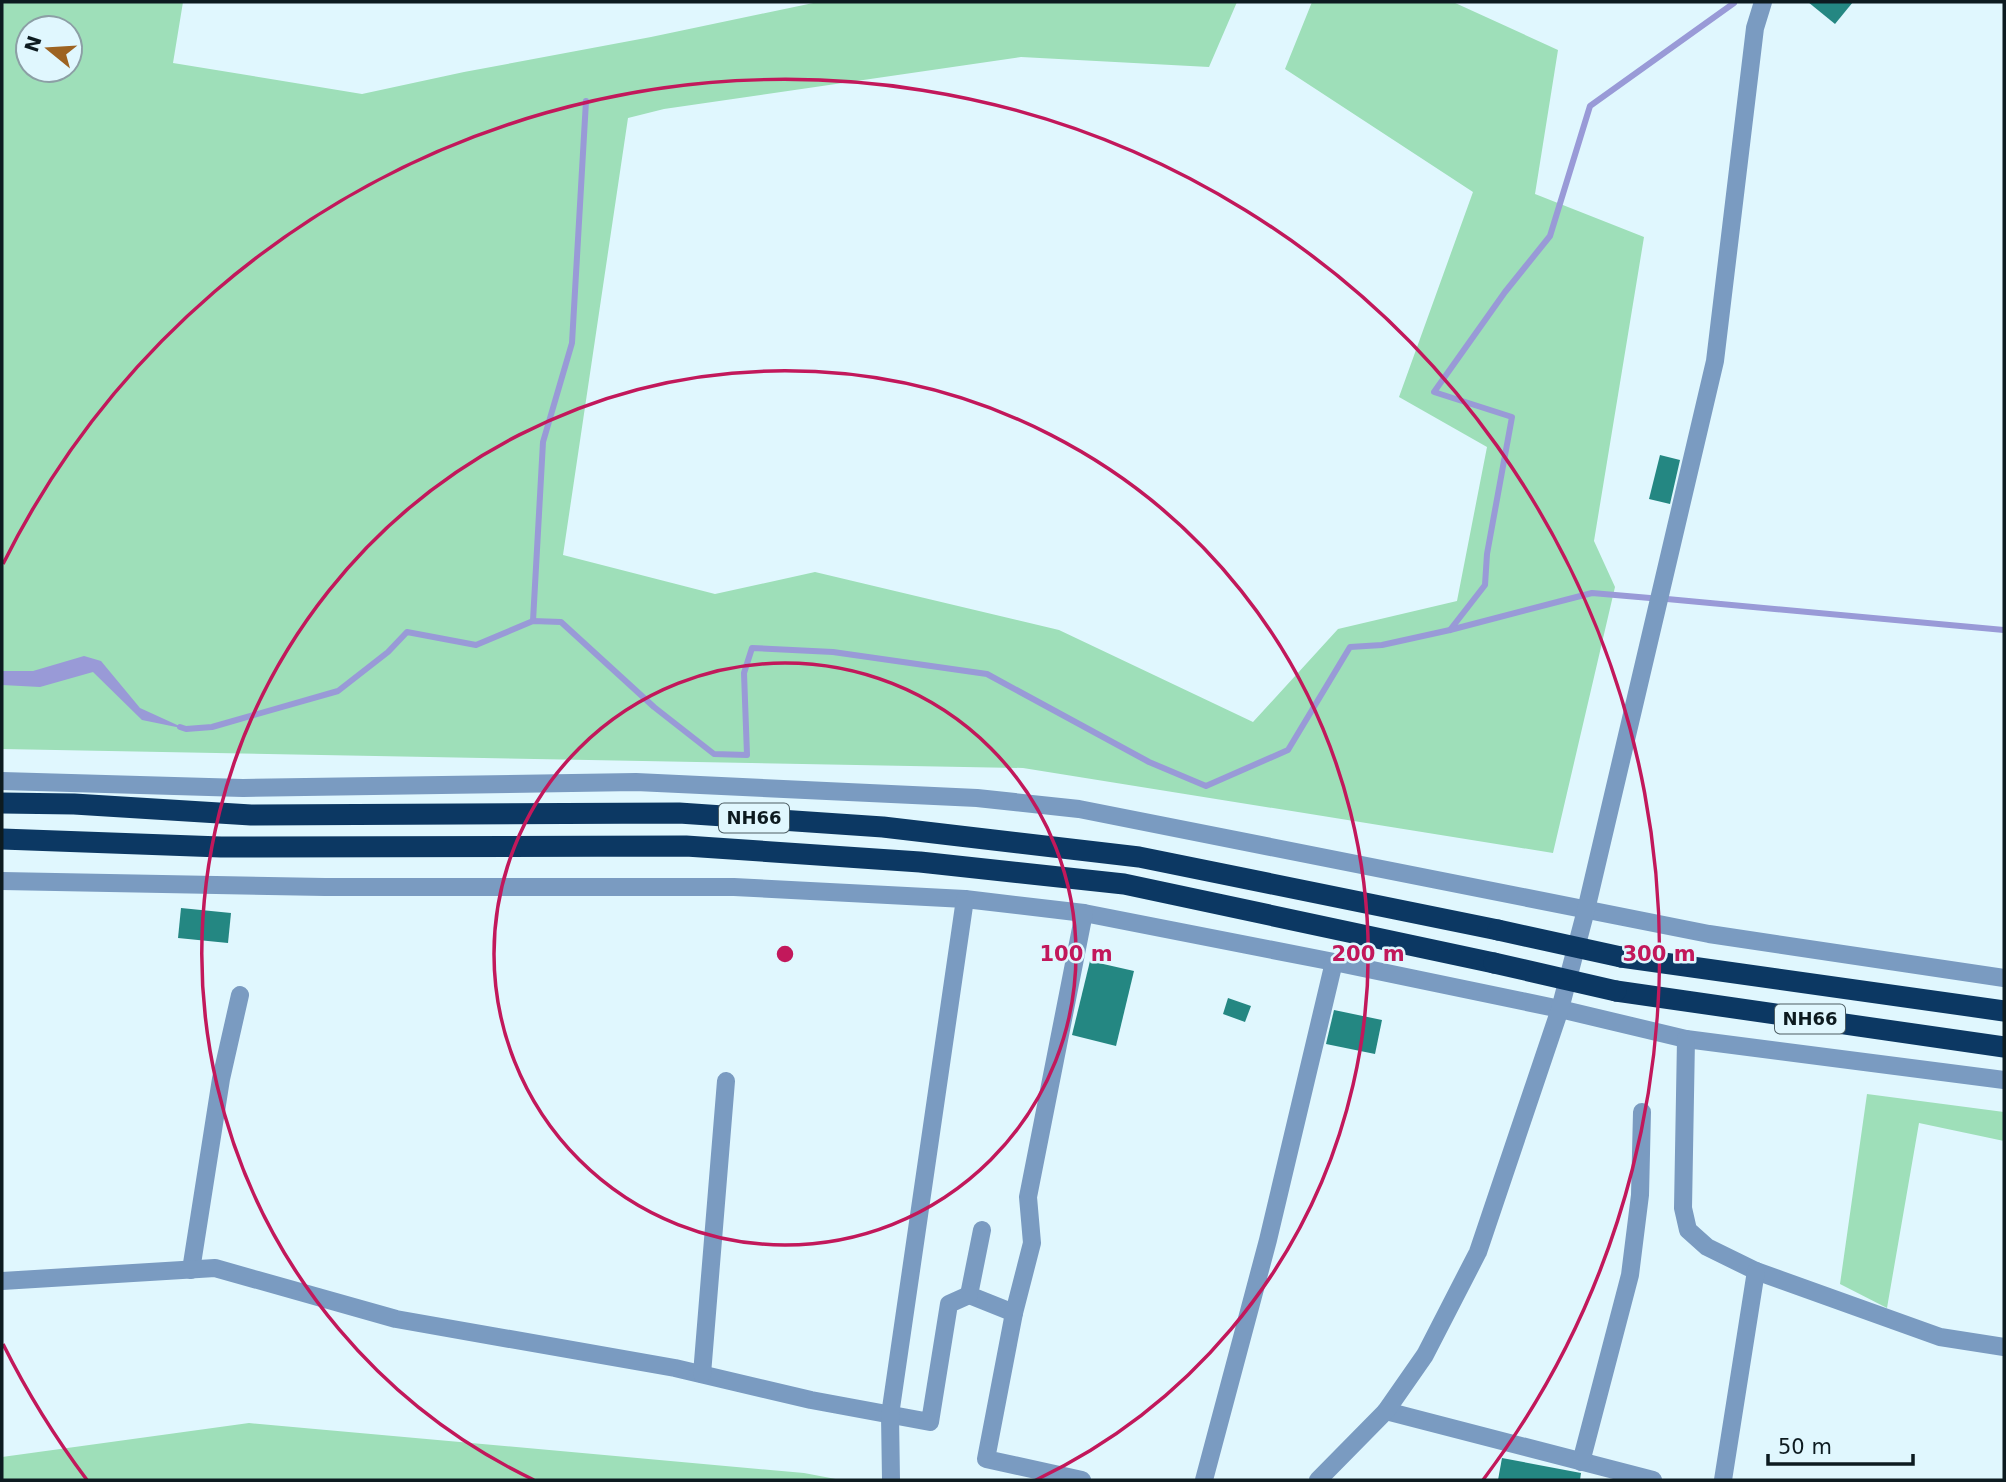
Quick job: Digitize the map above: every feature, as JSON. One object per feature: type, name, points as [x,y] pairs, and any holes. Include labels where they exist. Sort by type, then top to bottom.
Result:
[{"type":"highway","name":"NH66","points":[[2,803],[74,804],[251,815],[679,813],[883,827],[1139,857],[1621,957],[2004,1012]]},
{"type":"highway","name":"NH66","points":[[2,839],[221,846],[686,846],[920,862],[1124,884],[1616,991],[2004,1047]]},
{"type":"street","points":[[1318,1480],[1386,1411],[1425,1355],[1478,1252],[1560,1009],[1586,910],[1715,361],[1755,28],[1763,2]]},
{"type":"street","points":[[2,781],[243,788],[636,782],[977,797],[1079,809],[1709,934],[2004,978]]},
{"type":"street","points":[[2,881],[325,887],[734,887],[965,900],[1084,913],[1560,1009],[1686,1039],[2004,1080]]},
{"type":"street","points":[[891,1480],[890,1415],[965,900]]},
{"type":"street","points":[[1082,1480],[986,1459],[1014,1314],[1032,1243],[1028,1197],[1084,913]]},
{"type":"street","points":[[1204,1480],[1268,1240],[1334,962]]},
{"type":"street","points":[[191,1270],[221,1079],[240,995]]},
{"type":"street","points":[[1686,1039],[1683,1208],[1688,1230],[1707,1247],[1756,1271],[1940,1337],[2004,1348]]},
{"type":"street","points":[[702,1374],[726,1080]]},
{"type":"street","points":[[1581,1462],[1630,1275],[1640,1195],[1642,1112]]},
{"type":"street","points":[[969,1295],[982,1230]]},
{"type":"street","points":[[2,1281],[215,1268],[396,1319],[662,1365],[811,1400],[930,1422],[949,1304],[969,1295],[1014,1314]]},
{"type":"street","points":[[1723,1480],[1756,1271]]},
{"type":"street","points":[[1386,1411],[1653,1480]]},
{"type":"green space","points":[[2,2],[183,2],[173,63],[362,94],[818,2],[1237,2],[1209,67],[1021,57],[664,109],[628,118],[563,555],[715,594],[815,572],[1059,630],[1253,722],[1338,629],[1457,601],[1487,447],[1399,397],[1473,192],[1285,69],[1312,2],[1453,2],[1558,50],[1535,194],[1644,237],[1594,541],[1615,587],[1553,853],[1023,768],[2,749]]},
{"type":"green space","points":[[1867,1094],[2004,1112],[2004,1141],[1919,1123],[1887,1308],[1840,1284]]},
{"type":"green space","points":[[249,1423],[804,1473],[841,1480],[2,1480],[2,1457]]},
{"type":"water","points":[[84,656],[101,661],[140,708],[186,729],[142,720],[93,672],[40,687],[2,685],[2,671],[33,671]]},
{"type":"building","points":[[1808,2],[1853,2],[1835,24]]},
{"type":"building","points":[[1660,455],[1680,460],[1670,504],[1649,499]]},
{"type":"building","points":[[181,908],[231,913],[228,943],[178,938]]},
{"type":"building","points":[[1090,961],[1134,971],[1116,1046],[1072,1035]]},
{"type":"building","points":[[1228,998],[1251,1006],[1245,1022],[1223,1014]]},
{"type":"building","points":[[1334,1010],[1382,1020],[1375,1054],[1326,1044]]},
{"type":"building","points":[[1502,1458],[1581,1473],[1580,1480],[1498,1480]]},
{"type":"waterway","points":[[1450,630],[1485,585],[1487,554],[1512,417],[1434,392],[1505,292],[1550,236],[1590,106],[1734,3]]},
{"type":"waterway","points":[[533,621],[543,442],[572,343],[586,101]]},
{"type":"waterway","points":[[180,727],[212,727],[338,691],[388,652],[407,632],[476,645],[533,621],[561,622],[654,707],[714,754],[747,755],[744,673],[752,648],[833,652],[987,674],[1149,762],[1206,786],[1288,750],[1350,647],[1382,645],[1450,630],[1592,593],[1650,598]]},
{"type":"waterway","points":[[1667,599],[2004,630]]}]
